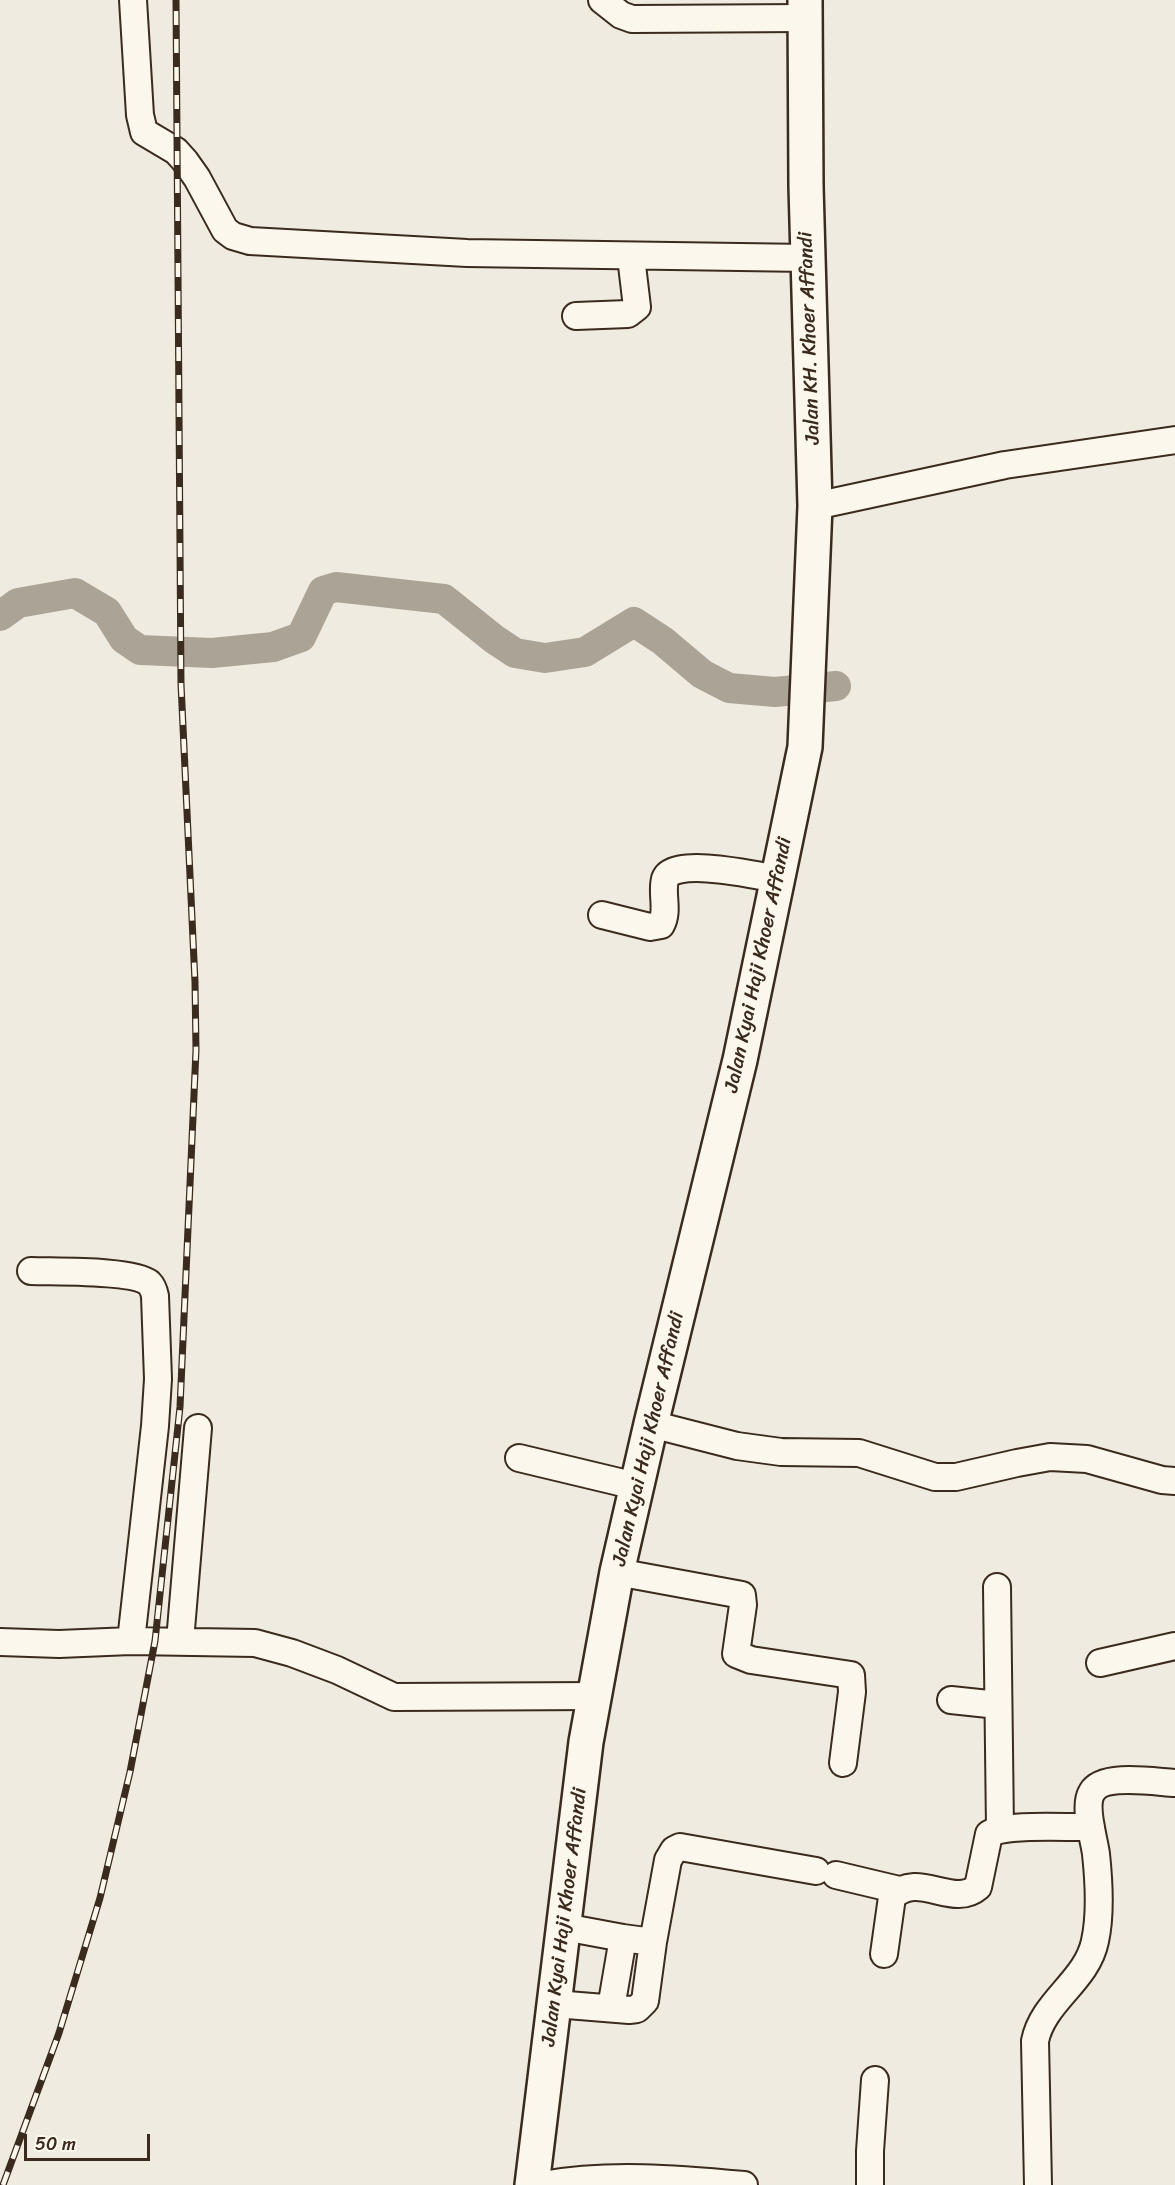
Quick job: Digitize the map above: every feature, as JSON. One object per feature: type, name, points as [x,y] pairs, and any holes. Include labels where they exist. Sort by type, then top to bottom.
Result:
[{"type":"main road","name":"Jalan KH. Khoer Affandi","points":[[805,9],[808,258],[815,506],[809,688]]},
{"type":"main road","name":"Jalan Kyai Haji Khoer Affandi","points":[[532,2185],[586,1742],[617,1572],[740,1060],[806,747],[809,688]]},
{"type":"street","points":[[133,0],[140,116],[144,132],[176,151],[197,178],[225,230],[233,236],[250,242],[467,253],[808,258]]},
{"type":"street","points":[[602,0],[621,15],[632,19],[805,9]]},
{"type":"street","points":[[576,316],[628,314],[637,307],[631,256]]},
{"type":"street","points":[[815,506],[1005,465],[1175,440]]},
{"type":"street","points":[[602,915],[650,927],[661,926],[664,915],[665,880],[670,872],[678,868],[699,868],[778,879]]},
{"type":"street","points":[[31,1271],[128,1275],[148,1282],[153,1287],[158,1379],[155,1426],[131,1641]]},
{"type":"street","points":[[651,1424],[737,1446],[800,1454],[859,1454],[935,1477],[956,1477],[1050,1457],[1087,1459],[1162,1480],[1175,1481]]},
{"type":"street","points":[[180,1641],[198,1428]]},
{"type":"street","points":[[519,1458],[636,1486]]},
{"type":"street","points":[[617,1572],[742,1594],[743,1605],[736,1654],[751,1660],[851,1675],[852,1692],[843,1763]]},
{"type":"street","points":[[998,1587],[1000,1829]]},
{"type":"street","points":[[2,1649],[131,1641],[263,1645],[337,1670],[394,1697],[596,1696]]},
{"type":"street","points":[[1100,1663],[1175,1646]]},
{"type":"street","points":[[951,1700],[998,1705]]},
{"type":"street","points":[[1038,2185],[1035,2041],[1038,2028],[1082,1972],[1091,1956],[1096,1940],[1099,1911],[1096,1855],[1089,1805],[1091,1793],[1098,1785],[1111,1780],[1175,1783]]},
{"type":"street","points":[[884,1954],[892,1897],[899,1890],[912,1886],[964,1894],[975,1890],[978,1887],[989,1834],[1000,1829],[1091,1827]]},
{"type":"street","points":[[555,2004],[637,2009],[645,2001],[653,1942],[669,1860],[674,1850],[680,1847],[826,1873],[899,1890]]},
{"type":"street","points":[[564,1927],[653,1942]]},
{"type":"street","points":[[611,2008],[623,1938]]},
{"type":"street","points":[[870,2185],[875,2080]]},
{"type":"street","points":[[543,2185],[597,2180],[678,2179],[744,2185]]},
{"type":"waterway","points":[[0,616],[18,603],[75,593],[107,612],[124,639],[140,650],[212,653],[273,647],[301,637],[323,591],[336,587],[444,599],[515,653],[545,658],[585,652],[634,622],[663,641],[702,674],[729,688],[775,692],[836,686]]},
{"type":"railway","points":[[3,2185],[59,2033],[100,1898],[130,1772],[155,1641],[180,1407],[196,1050],[181,684],[176,0]]}]
